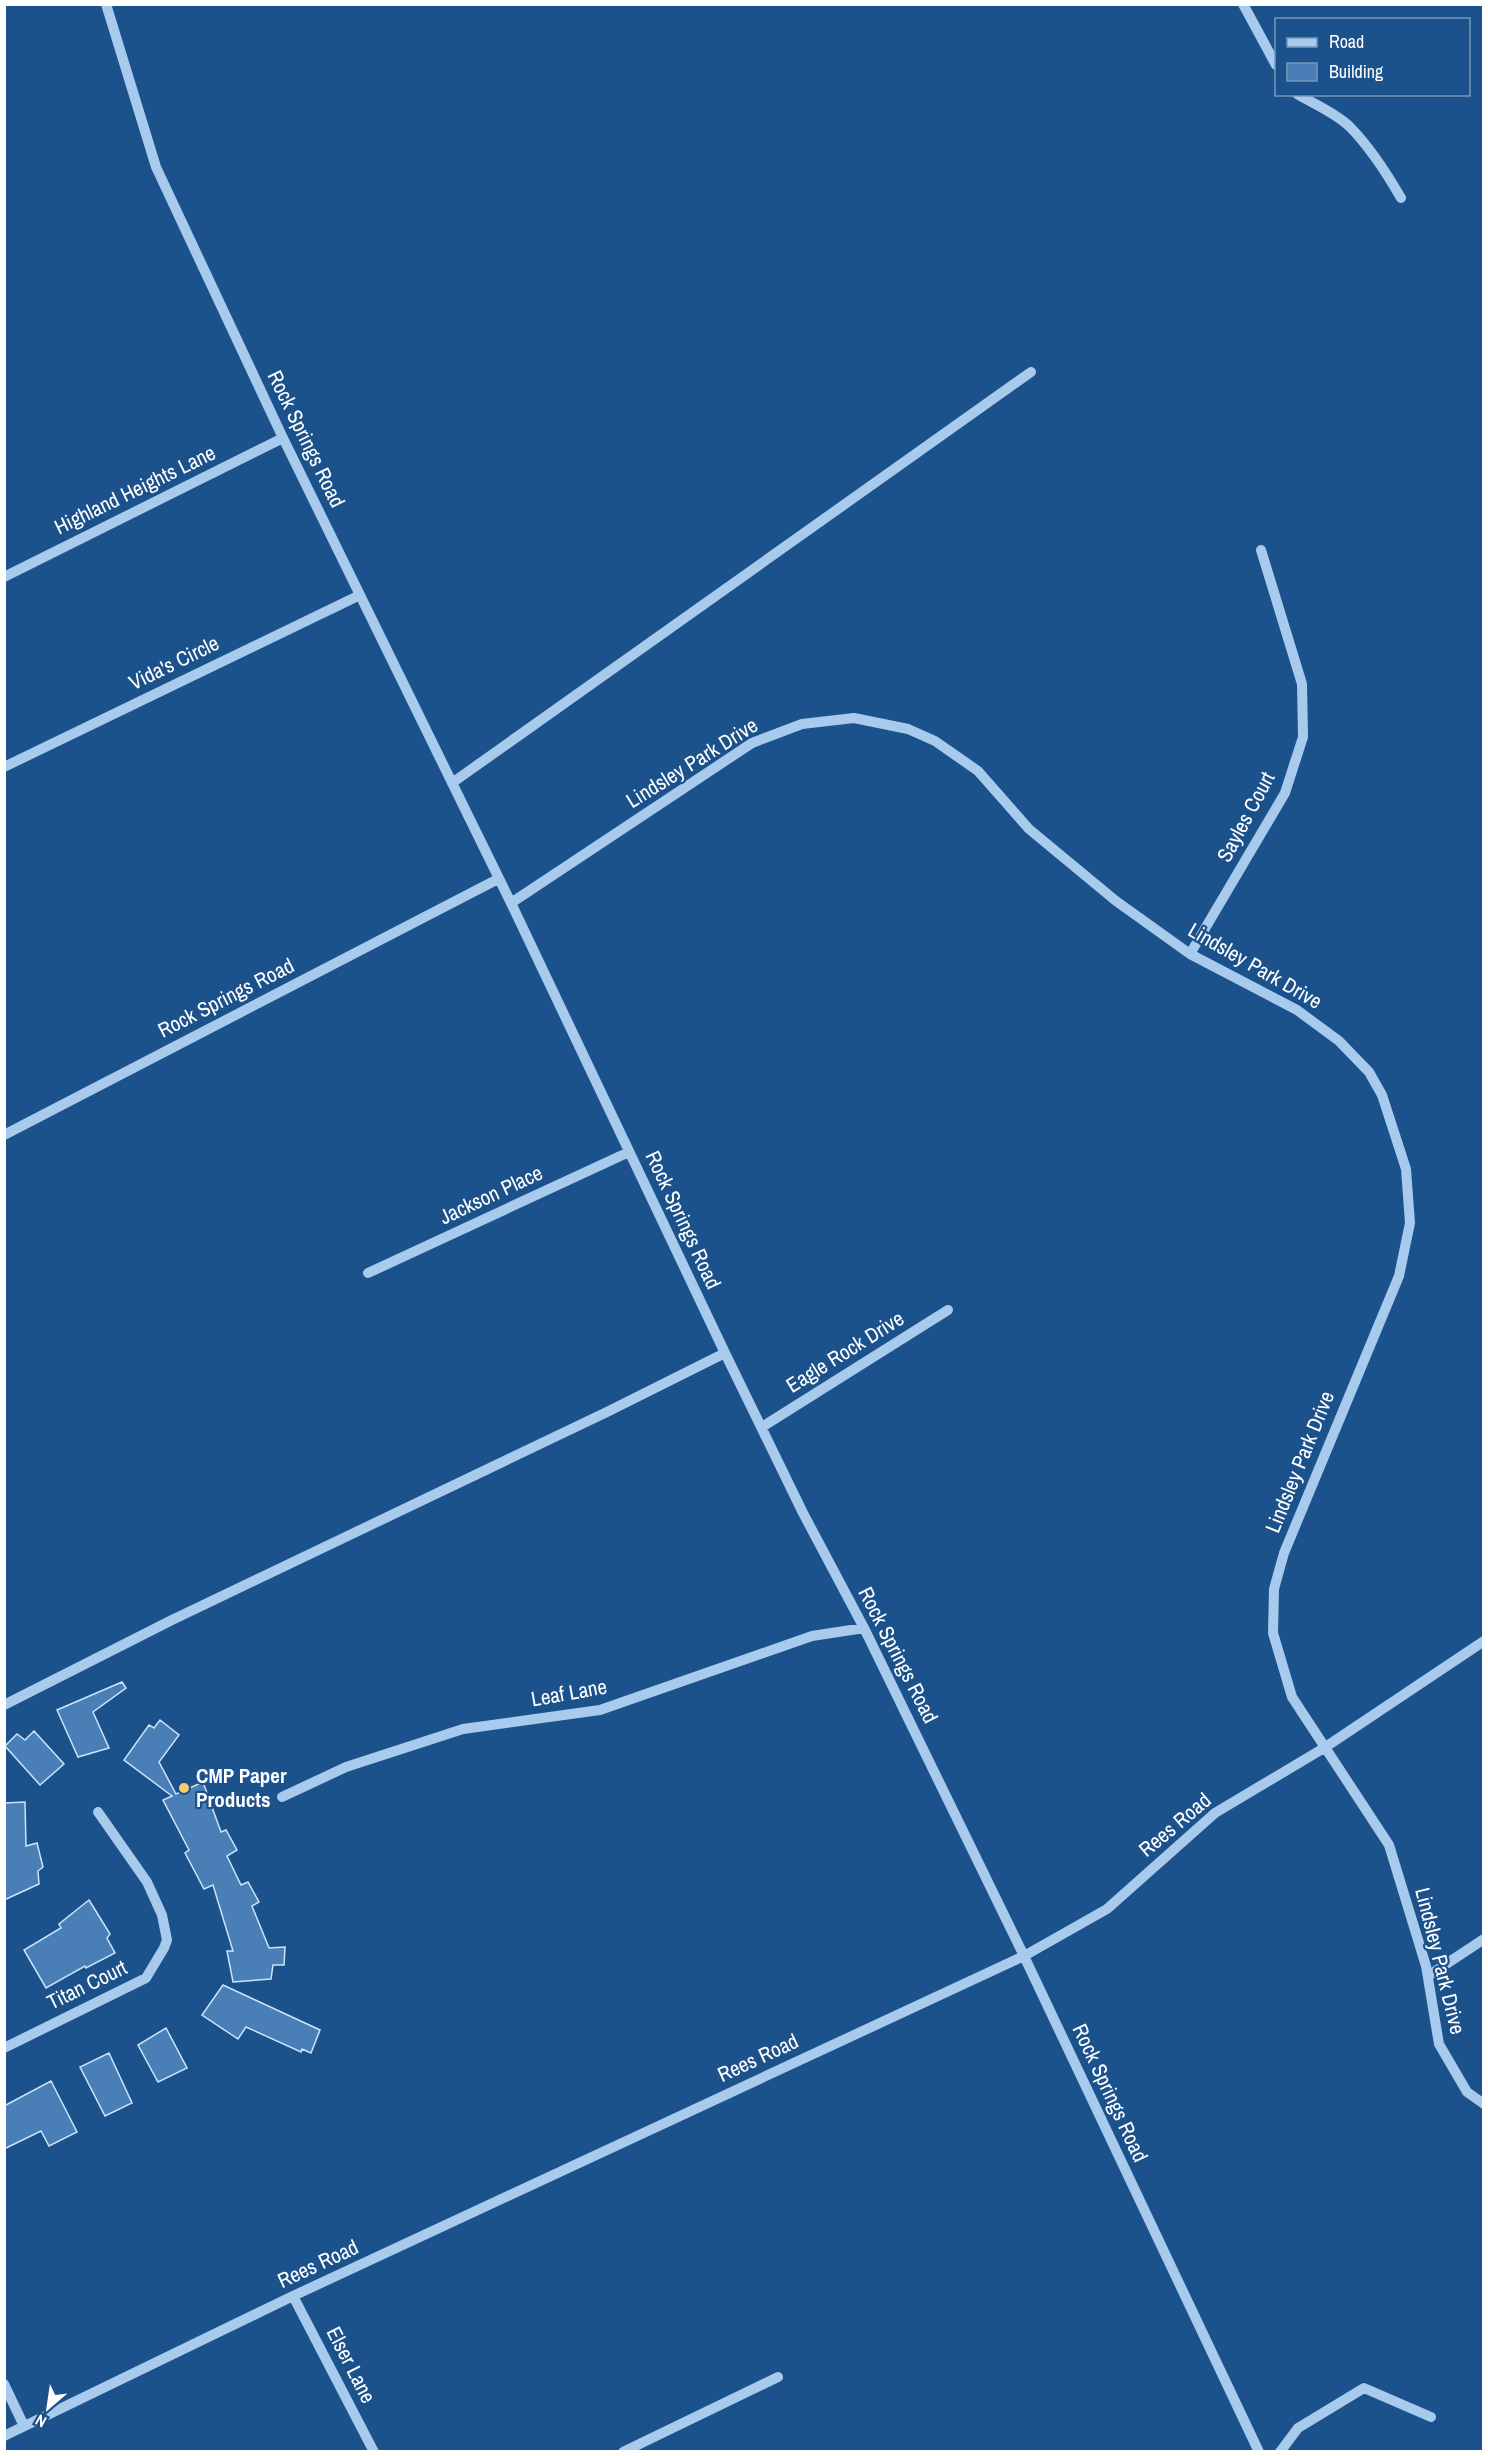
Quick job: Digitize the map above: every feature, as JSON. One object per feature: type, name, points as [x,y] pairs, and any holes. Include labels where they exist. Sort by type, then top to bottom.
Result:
[{"type":"street","name":"Rock Springs Road","points":[[106,4],[156,167],[283,438],[511,903],[724,1353],[803,1513],[864,1628],[1024,1956],[1259,2451]]},
{"type":"street","points":[[1243,4],[1275,63]]},
{"type":"street","points":[[1301,96],[1334,115],[1348,126],[1383,167],[1401,198]]},
{"type":"street","points":[[452,783],[1031,372]]},
{"type":"street","name":"Highland Heights Lane","points":[[4,577],[283,438]]},
{"type":"street","name":"Sayles Court","points":[[1191,954],[1285,793],[1303,737],[1302,684],[1261,550]]},
{"type":"street","name":"Vida's Circle","points":[[4,767],[360,595]]},
{"type":"street","name":"Lindsley Park Drive","points":[[511,903],[752,743],[802,724],[854,718],[908,729],[935,741],[978,771],[1029,829],[1116,901],[1191,954],[1297,1010],[1340,1041],[1369,1072],[1382,1095],[1406,1169],[1410,1223],[1399,1275],[1284,1553],[1274,1589],[1273,1633],[1292,1697],[1389,1845],[1428,1976],[1439,2044],[1467,2092],[1484,2104]]},
{"type":"street","name":"Rock Springs Road","points":[[4,1135],[498,879]]},
{"type":"street","name":"Jackson Place","points":[[368,1273],[629,1152]]},
{"type":"street","name":"Eagle Rock Drive","points":[[762,1427],[948,1310]]},
{"type":"street","points":[[4,1704],[172,1620],[609,1411],[724,1353]]},
{"type":"street","name":"Leaf Lane","points":[[282,1797],[345,1767],[462,1729],[600,1710],[812,1636],[864,1628]]},
{"type":"street","name":"Rees Road","points":[[4,2436],[293,2296],[1024,1956],[1107,1909],[1215,1813],[1324,1748],[1484,1641]]},
{"type":"street","name":"Titan Court","points":[[4,2048],[146,1978],[164,1948],[167,1940],[162,1916],[147,1882],[98,1812]]},
{"type":"street","points":[[1428,1976],[1484,1939]]},
{"type":"street","name":"Elser Lane","points":[[293,2296],[374,2451]]},
{"type":"street","points":[[624,2451],[778,2377]]},
{"type":"street","points":[[4,2384],[24,2426]]},
{"type":"street","points":[[1280,2451],[1298,2428],[1364,2388],[1431,2416]]},
{"type":"building","points":[[122,1682],[126,1688],[93,1712],[109,1748],[78,1757],[57,1710]]},
{"type":"building","points":[[160,1720],[179,1735],[159,1762],[176,1794],[203,1782],[221,1832],[226,1830],[237,1850],[227,1856],[241,1885],[248,1882],[259,1902],[252,1906],[269,1948],[285,1947],[284,1965],[273,1965],[271,1979],[233,1982],[227,1951],[233,1951],[213,1885],[204,1889],[185,1853],[189,1850],[163,1800],[172,1796],[124,1760],[149,1725],[154,1728]]},
{"type":"building","points":[[34,1731],[64,1764],[40,1785],[5,1746],[17,1734],[25,1740]]},
{"type":"building","points":[[25,1802],[26,1846],[37,1843],[43,1867],[38,1871],[39,1884],[4,1900],[4,1803]]},
{"type":"building","points":[[89,1900],[110,1934],[107,1938],[115,1953],[86,1968],[85,1966],[46,1988],[24,1950],[61,1928],[59,1924]]},
{"type":"building","points":[[223,1985],[320,2030],[311,2053],[302,2049],[301,2052],[246,2027],[238,2039],[202,2015]]},
{"type":"building","points":[[166,2028],[187,2068],[158,2082],[138,2045]]},
{"type":"building","points":[[109,2053],[132,2103],[105,2116],[80,2067]]},
{"type":"building","points":[[51,2081],[77,2132],[49,2146],[41,2131],[4,2149],[4,2106]]},
{"type":"place","name":"CMP Paper Products","points":[[184,1788]]}]
